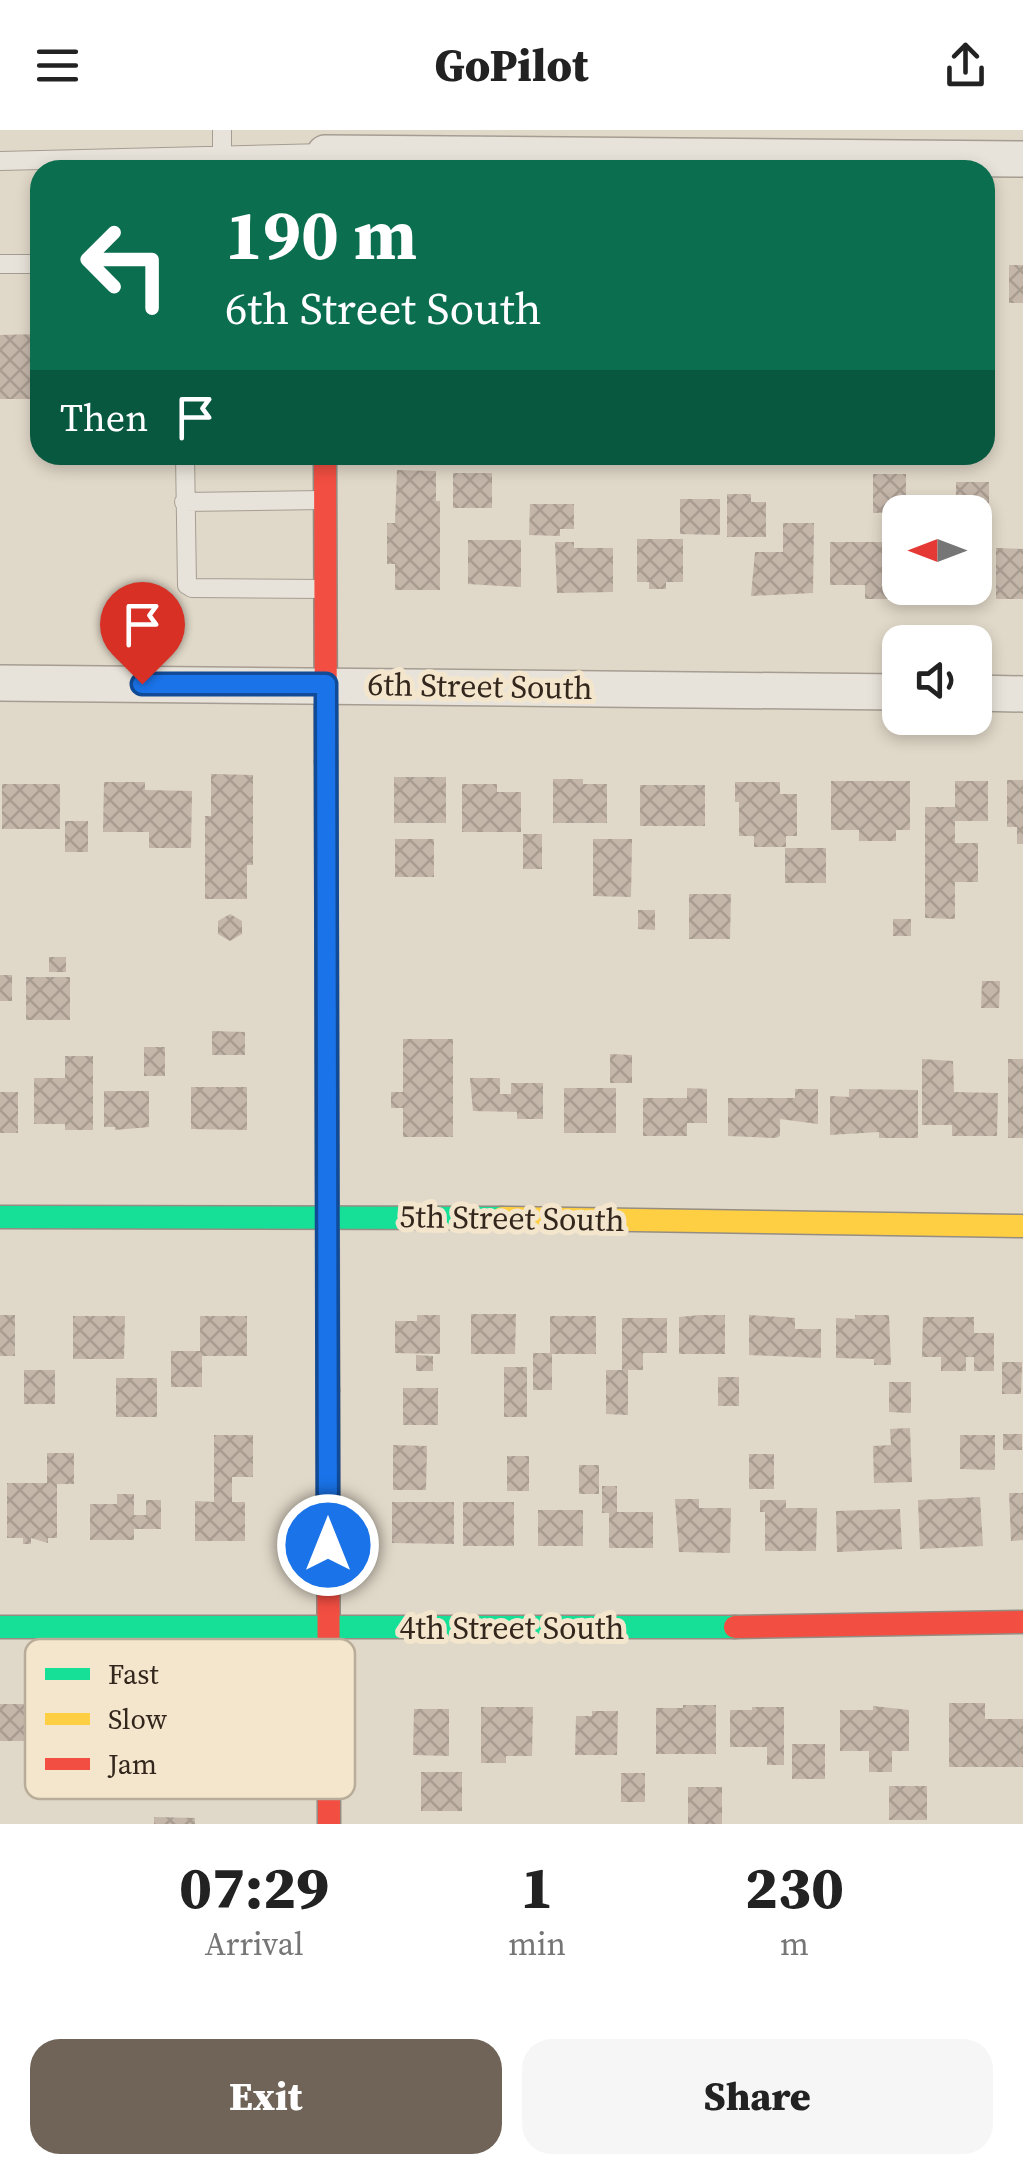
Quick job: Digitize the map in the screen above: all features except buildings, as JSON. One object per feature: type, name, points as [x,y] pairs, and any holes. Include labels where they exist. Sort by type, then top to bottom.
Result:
[{"type":"street","points":[[324,151],[551,142],[1023,159]]},
{"type":"street","points":[[325,465],[329,1639]]},
{"type":"street","name":"6th Street South","points":[[0,683],[882,692]]},
{"type":"street","points":[[992,693],[1023,694]]},
{"type":"street","name":"5th Street South","points":[[0,1217],[327,1216],[1023,1226]]},
{"type":"street","name":"4th Street South","points":[[0,1627],[804,1627],[1023,1622]]},
{"type":"lane","points":[[222,130],[222,156]]},
{"type":"lane","points":[[205,160],[324,151]]},
{"type":"lane","points":[[0,161],[30,162]]},
{"type":"lane","points":[[0,264],[30,264]]},
{"type":"lane","points":[[185,465],[185,579],[192,588],[326,589]]},
{"type":"lane","points":[[184,502],[325,500]]},
{"type":"traffic: fast","points":[[326,762],[328,1390]]},
{"type":"traffic: fast","points":[[0,1217],[502,1218]]},
{"type":"traffic: fast","points":[[0,1627],[735,1627]]},
{"type":"traffic: slow","points":[[502,1218],[1023,1226]]},
{"type":"traffic: jam","points":[[325,465],[326,762]]},
{"type":"traffic: jam","points":[[328,1390],[329,1639]]},
{"type":"traffic: jam","points":[[735,1627],[1023,1622]]},
{"type":"traffic: jam","points":[[329,1799],[329,1824]]},
{"type":"route","points":[[142,684],[326,684],[328,1545]]}]
